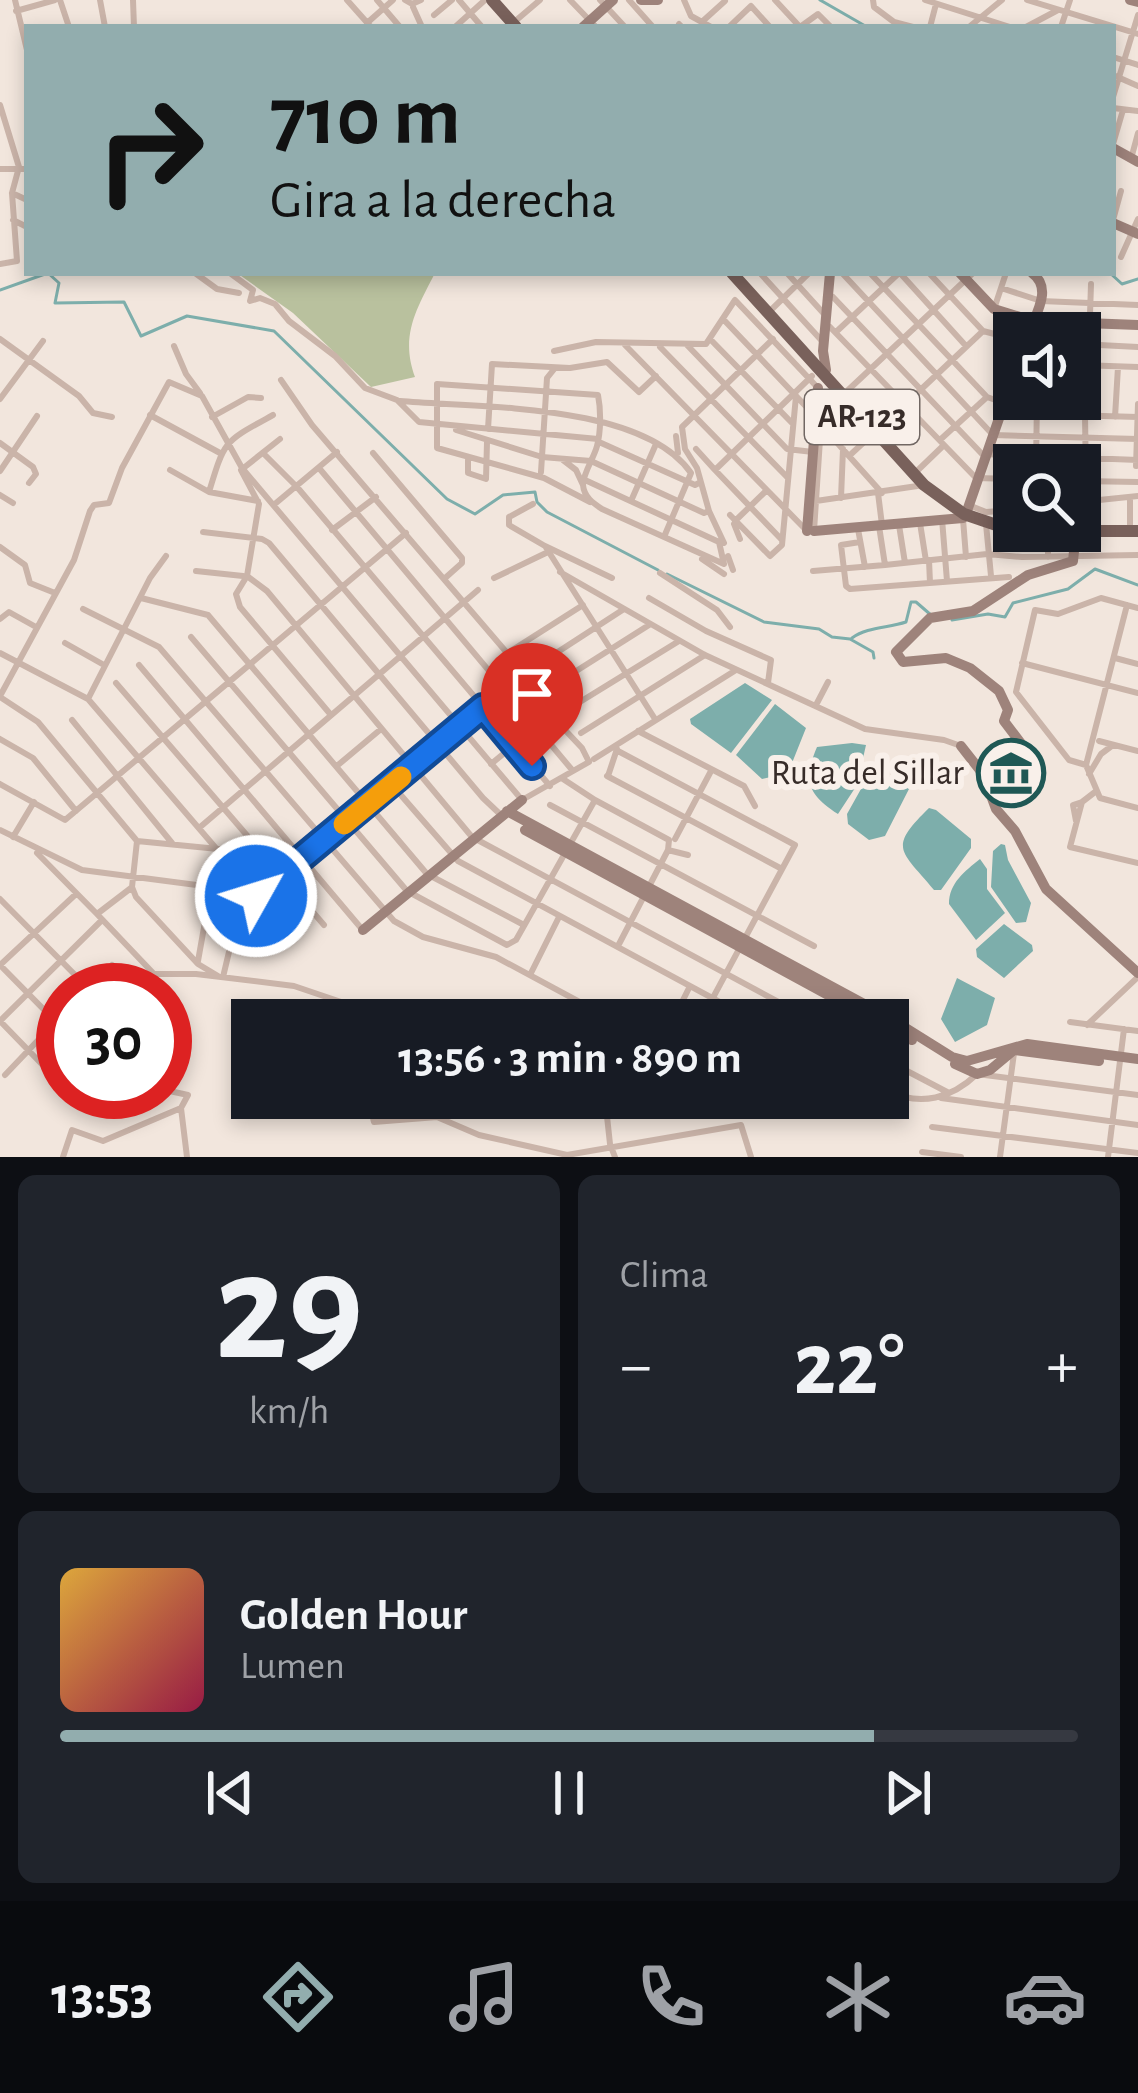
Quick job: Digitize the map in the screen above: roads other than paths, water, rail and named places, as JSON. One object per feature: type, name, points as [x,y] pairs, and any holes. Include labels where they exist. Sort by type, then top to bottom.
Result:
[{"type":"main road","points":[[488,0],[511,24]]},
{"type":"main road","name":"AR-123","points":[[740,276],[818,376],[877,431]]},
{"type":"main road","name":"AR-123","points":[[741,276],[772,309],[818,376],[846,392],[920,478],[993,525]]},
{"type":"main road","name":"AR-123","points":[[966,512],[993,522]]},
{"type":"main road","name":"AR-123","points":[[1101,529],[1135,527]]},
{"type":"street","points":[[15,0],[24,39]]},
{"type":"street","points":[[16,11],[57,0]]},
{"type":"street","points":[[347,0],[368,24]]},
{"type":"street","points":[[377,0],[398,24]]},
{"type":"street","points":[[370,24],[393,0]]},
{"type":"street","points":[[405,0],[412,4],[421,0]]},
{"type":"street","points":[[434,15],[455,0],[479,24]]},
{"type":"street","points":[[458,24],[488,0]]},
{"type":"street","points":[[515,24],[540,0]]},
{"type":"street","points":[[570,0],[589,24]]},
{"type":"street","points":[[629,0],[650,24]]},
{"type":"street","points":[[641,0],[658,0]]},
{"type":"street","points":[[684,0],[692,16],[708,24]]},
{"type":"street","points":[[775,0],[797,24]]},
{"type":"street","points":[[874,0],[874,7],[904,24]]},
{"type":"street","points":[[925,0],[999,24]]},
{"type":"street","points":[[972,24],[1002,0]]},
{"type":"street","points":[[1027,0],[1102,24]]},
{"type":"street","points":[[1033,24],[1059,12],[1070,0]]},
{"type":"street","points":[[704,20],[725,1]]},
{"type":"street","points":[[931,24],[936,4]]},
{"type":"street","points":[[736,24],[752,6],[767,24]]},
{"type":"street","points":[[413,8],[421,24]]},
{"type":"street","points":[[1059,12],[1060,24]]},
{"type":"street","points":[[1059,12],[1060,24]]},
{"type":"street","points":[[804,24],[818,14],[828,24]]},
{"type":"street","points":[[1138,15],[1116,75],[1138,86]]},
{"type":"street","points":[[1116,58],[1138,65]]},
{"type":"street","points":[[0,105],[23,168],[12,193],[17,261],[0,264]]},
{"type":"street","points":[[1116,109],[1138,111]]},
{"type":"street","points":[[1116,135],[1123,110]]},
{"type":"street","points":[[1134,161],[1138,134]]},
{"type":"street","points":[[0,169],[23,168]]},
{"type":"street","points":[[1116,210],[1121,191]]},
{"type":"street","points":[[12,193],[24,199]]},
{"type":"street","points":[[13,220],[24,226]]},
{"type":"street","points":[[1120,257],[1136,228]]},
{"type":"street","points":[[199,276],[217,289],[239,293]]},
{"type":"street","points":[[234,276],[253,290],[250,301],[260,298],[275,304],[365,388],[397,400],[600,418],[680,456]]},
{"type":"street","points":[[763,276],[823,347]]},
{"type":"street","points":[[789,276],[942,443],[979,478],[993,478]]},
{"type":"street","points":[[772,309],[808,276]]},
{"type":"street","points":[[873,276],[993,401]]},
{"type":"street","points":[[830,324],[851,317],[896,276]]},
{"type":"street","points":[[903,276],[966,346]]},
{"type":"street","points":[[932,276],[983,331],[993,334]]},
{"type":"street","points":[[846,392],[965,276]]},
{"type":"street","points":[[967,276],[1001,312]]},
{"type":"street","points":[[994,309],[1005,276]]},
{"type":"street","points":[[1036,276],[1039,312]]},
{"type":"street","points":[[834,280],[866,302],[994,435],[1137,439]]},
{"type":"street","points":[[834,280],[851,317],[986,456],[993,457]]},
{"type":"street","points":[[810,531],[816,501],[818,376],[834,280]]},
{"type":"street","points":[[1090,312],[1091,284]]},
{"type":"street","points":[[1001,288],[1041,301],[1138,305]]},
{"type":"street","points":[[554,351],[608,343],[706,344],[735,300],[772,340],[818,376]]},
{"type":"street","points":[[723,319],[880,493],[885,565]]},
{"type":"street","points":[[1101,324],[1138,325]]},
{"type":"street","points":[[841,498],[846,453],[877,431],[983,331]]},
{"type":"street","points":[[0,339],[80,396],[93,413],[112,417]]},
{"type":"street","points":[[710,339],[793,424]]},
{"type":"street","points":[[734,570],[708,510],[697,468],[685,449],[682,428],[772,340]]},
{"type":"street","points":[[0,399],[43,341]]},
{"type":"street","points":[[608,343],[607,362],[638,392],[656,376]]},
{"type":"street","points":[[625,345],[784,510],[810,531],[993,512]]},
{"type":"street","points":[[658,345],[787,477]]},
{"type":"street","points":[[687,345],[790,449],[812,452]]},
{"type":"street","points":[[1101,345],[1138,346]]},
{"type":"street","points":[[174,346],[258,501],[247,576],[237,590],[238,603],[332,717]]},
{"type":"street","points":[[468,458],[468,473],[486,479],[492,364],[559,367],[607,362]]},
{"type":"street","points":[[1101,366],[1138,367]]},
{"type":"street","points":[[528,475],[536,472],[540,457],[549,371],[559,367]]},
{"type":"street","points":[[1115,417],[1118,367]]},
{"type":"street","points":[[715,470],[818,376]]},
{"type":"street","points":[[139,665],[363,930],[472,837],[522,800],[589,762],[561,715],[312,425],[281,380]]},
{"type":"street","points":[[202,396],[166,382],[109,503],[94,505],[90,511],[78,550],[0,696],[38,722],[137,841],[133,882],[138,901],[198,964],[221,977]]},
{"type":"street","points":[[440,383],[598,395],[598,440],[584,483],[719,542],[724,564],[547,480],[436,447],[435,404],[440,383]]},
{"type":"street","points":[[740,539],[730,515],[770,556],[782,545],[795,395]]},
{"type":"street","points":[[212,417],[250,396],[260,398]]},
{"type":"street","points":[[816,501],[880,493],[920,478],[956,425],[987,397]]},
{"type":"street","points":[[397,400],[413,420],[453,428],[598,440],[687,482],[699,483]]},
{"type":"street","points":[[1137,468],[1138,404]]},
{"type":"street","points":[[150,415],[220,453]]},
{"type":"street","points":[[208,492],[227,441],[273,415]]},
{"type":"street","points":[[0,471],[37,416]]},
{"type":"street","points":[[1101,417],[1137,417]]},
{"type":"street","points":[[966,557],[966,512],[998,420]]},
{"type":"street","points":[[1036,444],[1037,420]]},
{"type":"street","points":[[1083,420],[1085,444]]},
{"type":"street","points":[[810,531],[812,452],[818,421]]},
{"type":"street","points":[[453,428],[540,457],[591,461],[704,513],[708,510]]},
{"type":"street","points":[[664,537],[691,473],[680,456],[676,436]]},
{"type":"street","points":[[242,467],[280,439]]},
{"type":"street","points":[[0,443],[33,467],[36,474],[29,483]]},
{"type":"street","points":[[630,502],[656,443]]},
{"type":"street","points":[[696,449],[782,540]]},
{"type":"street","points":[[276,504],[337,452]]},
{"type":"street","points":[[263,453],[550,786]]},
{"type":"street","points":[[373,453],[462,558],[445,579]]},
{"type":"street","points":[[540,457],[541,472]]},
{"type":"street","points":[[560,458],[584,483],[590,502]]},
{"type":"street","points":[[1101,462],[1137,468]]},
{"type":"street","points":[[242,467],[522,800]]},
{"type":"street","points":[[320,468],[573,771]]},
{"type":"street","points":[[1101,477],[1137,468]]},
{"type":"street","points":[[170,470],[208,492],[258,501]]},
{"type":"street","points":[[705,491],[708,510]]},
{"type":"street","points":[[735,520],[766,491]]},
{"type":"street","points":[[0,495],[13,503]]},
{"type":"street","points":[[1101,500],[1134,496],[1135,527]]},
{"type":"street","points":[[332,530],[376,497]]},
{"type":"street","points":[[532,504],[507,520],[546,549],[612,578]]},
{"type":"street","points":[[942,519],[947,581]]},
{"type":"street","points":[[920,521],[930,583]]},
{"type":"street","points":[[899,524],[905,563]]},
{"type":"street","points":[[986,524],[991,576]]},
{"type":"street","points":[[858,528],[865,566]]},
{"type":"street","points":[[202,532],[269,544],[438,744],[504,814],[835,999]]},
{"type":"street","points":[[0,784],[65,820],[406,533]]},
{"type":"street","points":[[860,542],[841,545],[850,589],[991,576],[1012,580]]},
{"type":"street","points":[[0,547],[25,565],[30,583],[55,593]]},
{"type":"street","points":[[684,547],[724,574]]},
{"type":"street","points":[[546,549],[656,719]]},
{"type":"street","points":[[494,578],[546,549]]},
{"type":"street","points":[[1048,552],[1048,557]]},
{"type":"street","points":[[1023,746],[1003,719],[1008,710],[992,684],[973,669],[946,658],[901,661],[896,652],[930,617],[973,611],[1012,580],[1070,562],[1076,552]]},
{"type":"street","points":[[813,572],[987,554],[1138,555]]},
{"type":"street","points":[[88,699],[166,556]]},
{"type":"street","points":[[196,571],[247,576],[267,591],[472,837],[773,999]]},
{"type":"street","points":[[560,572],[700,653],[865,729],[962,746],[983,773],[996,809],[1015,831],[1042,884],[1138,975],[1087,1025]]},
{"type":"street","points":[[660,573],[732,625]]},
{"type":"street","points":[[199,828],[478,590]]},
{"type":"street","points":[[141,598],[162,607],[204,613],[427,874],[525,926]]},
{"type":"street","points":[[649,598],[771,660],[768,683]]},
{"type":"street","points":[[1087,770],[1069,760],[1016,692],[1035,610],[1058,614],[1101,598],[1138,608]]},
{"type":"street","points":[[506,654],[583,605]]},
{"type":"street","points":[[1127,605],[1087,770],[1100,798],[1138,808]]},
{"type":"street","points":[[83,609],[158,647],[406,930],[496,957],[576,999]]},
{"type":"street","points":[[550,657],[624,609]]},
{"type":"street","points":[[0,619],[9,612],[37,627]]},
{"type":"street","points":[[562,680],[649,625]]},
{"type":"street","points":[[581,734],[700,653],[706,631]]},
{"type":"street","points":[[191,637],[407,891],[507,945],[514,943],[525,926],[595,800]]},
{"type":"street","points":[[491,764],[625,672],[679,641]]},
{"type":"street","points":[[65,644],[104,664]]},
{"type":"street","points":[[0,653],[88,699],[256,896]]},
{"type":"street","points":[[1114,658],[1138,664]]},
{"type":"street","points":[[1022,663],[1138,693]]},
{"type":"street","points":[[594,759],[736,670]]},
{"type":"street","points":[[221,977],[234,916],[523,674]]},
{"type":"street","points":[[816,706],[828,682]]},
{"type":"street","points":[[116,683],[324,926]]},
{"type":"street","points":[[72,720],[172,843]]},
{"type":"street","points":[[338,765],[381,729]]},
{"type":"street","points":[[638,730],[744,787],[755,806]]},
{"type":"street","points":[[0,739],[33,758],[76,811]]},
{"type":"street","points":[[1099,741],[1138,751]]},
{"type":"street","points":[[1087,770],[1114,745]]},
{"type":"street","points":[[616,748],[606,777],[782,869]]},
{"type":"street","points":[[392,785],[450,855],[712,998],[795,845],[616,748]]},
{"type":"street","points":[[675,839],[711,771]]},
{"type":"street","points":[[562,778],[669,840],[661,865],[618,946]]},
{"type":"street","points":[[1095,792],[1082,802],[1070,847],[1138,863]]},
{"type":"street","points":[[13,837],[34,802]]},
{"type":"street","points":[[550,805],[814,946]]},
{"type":"street","points":[[0,830],[82,870],[133,882],[212,887]]},
{"type":"street","points":[[137,841],[218,849]]},
{"type":"street","points":[[33,847],[143,963]]},
{"type":"street","points":[[196,974],[218,849]]},
{"type":"street","points":[[668,850],[688,855]]},
{"type":"street","points":[[36,1058],[0,1021],[133,882]]},
{"type":"street","points":[[36,1002],[0,965],[76,894]]},
{"type":"street","points":[[0,898],[61,961]]},
{"type":"street","points":[[2,916],[10,908]]},
{"type":"street","points":[[531,974],[559,917]]},
{"type":"street","points":[[741,945],[888,1018],[952,1058],[968,1061],[1016,1047],[1138,1063]]},
{"type":"street","points":[[192,974],[305,989],[333,999]]},
{"type":"street","points":[[684,999],[690,986]]},
{"type":"street","points":[[1070,1022],[1138,1031]]},
{"type":"street","points":[[1109,1153],[1124,1029]]},
{"type":"street","points":[[909,1038],[977,1074],[1138,1095]]},
{"type":"street","points":[[5,1075],[36,1043]]},
{"type":"street","points":[[941,1098],[990,1070],[1016,1047]]},
{"type":"street","points":[[1000,1157],[1016,1047]]},
{"type":"street","points":[[909,1072],[952,1093]]},
{"type":"street","points":[[909,1097],[1138,1124]]},
{"type":"street","points":[[63,1157],[72,1130],[103,1141],[156,1119]]},
{"type":"street","points":[[183,1119],[187,1157]]},
{"type":"street","points":[[373,1119],[412,1119]]},
{"type":"street","points":[[442,1119],[479,1135],[567,1155],[741,1125],[751,1157]]},
{"type":"street","points":[[608,1119],[616,1157]]},
{"type":"street","points":[[932,1127],[1109,1153],[1138,1153]]},
{"type":"street","points":[[922,1152],[961,1157]]},
{"type":"water","points":[[745,683],[772,700],[731,753],[690,719]]},
{"type":"water","points":[[775,704],[806,728],[788,773],[762,779],[736,755]]},
{"type":"water","points":[[866,745],[857,785],[838,814],[814,793],[810,769],[817,747]]},
{"type":"water","points":[[879,770],[909,789],[885,836],[869,840],[848,824],[847,814],[871,771]]},
{"type":"water","points":[[929,808],[971,839],[971,848],[941,890],[934,890],[903,849],[907,832]]},
{"type":"water","points":[[1001,844],[1031,903],[1026,922],[1016,923],[991,887],[993,851]]},
{"type":"water","points":[[980,859],[987,869],[987,889],[1005,913],[976,940],[949,904],[955,884]]},
{"type":"water","points":[[1004,924],[1032,945],[1033,951],[1004,978],[977,957],[976,949]]},
{"type":"water","points":[[957,978],[995,998],[987,1025],[955,1042],[941,1019]]},
{"type":"waterway","points":[[820,0],[862,24]]},
{"type":"waterway","points":[[0,290],[39,276]]},
{"type":"waterway","points":[[51,276],[59,283],[55,303],[124,302],[141,336],[187,316],[274,331],[447,499],[475,514],[503,495],[535,492],[547,512],[658,570]]},
{"type":"waterway","points":[[1113,276],[1122,284],[1138,279]]},
{"type":"waterway","points":[[952,620],[988,614],[1005,617],[1013,603],[1068,589],[1095,569],[1138,585]]},
{"type":"waterway","points":[[667,574],[764,622],[819,629],[832,637],[850,639],[873,652],[874,658]]},
{"type":"waterway","points":[[852,638],[906,622],[911,602],[931,615]]},
{"type":"place","name":"Ruta del Sillar","points":[[1011,773]]}]
